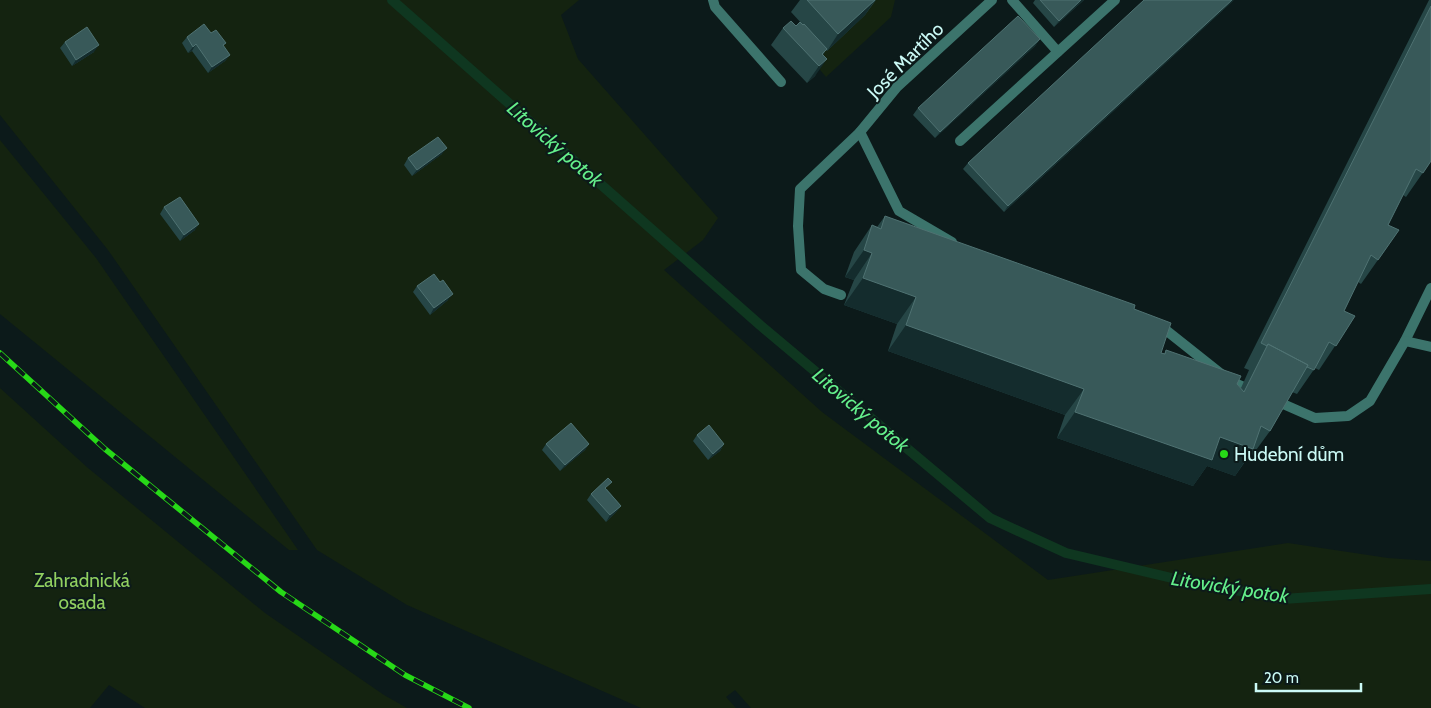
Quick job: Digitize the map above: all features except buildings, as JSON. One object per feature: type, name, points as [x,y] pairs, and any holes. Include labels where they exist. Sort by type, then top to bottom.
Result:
[{"type":"street","points":[[713,0],[716,7],[781,82]]},
{"type":"street","name":"José Martího","points":[[841,295],[824,289],[802,270],[798,226],[800,189],[860,132],[897,87],[992,0]]},
{"type":"street","points":[[1012,0],[1058,52]]},
{"type":"street","points":[[960,141],[1115,0]]},
{"type":"street","points":[[860,132],[898,211],[958,246]]},
{"type":"street","points":[[1143,320],[1162,327],[1230,382],[1315,418],[1348,416],[1370,401],[1405,341],[1431,288]]},
{"type":"street","points":[[1405,341],[1431,347]]},
{"type":"green space","points":[[0,0],[579,0],[561,15],[578,59],[718,218],[703,240],[664,270],[822,412],[1048,580],[1288,543],[1388,558],[1431,561],[1431,708],[751,708],[735,690],[726,697],[736,708],[641,708],[407,605],[317,550],[108,250],[0,115]]},
{"type":"green space","points":[[852,0],[895,0],[891,17],[826,77],[816,65]]},
{"type":"green space","points":[[0,140],[96,258],[298,550],[289,550],[0,314]]},
{"type":"green space","name":"Zahradnická osada","points":[[0,388],[88,468],[265,613],[384,695],[407,708],[145,708],[109,685],[90,708],[0,708]]},
{"type":"waterway","name":"Litovický potok","points":[[392,0],[760,325],[990,518],[1066,553],[1176,579],[1283,599],[1431,589]]},
{"type":"railway","points":[[0,353],[105,449],[281,592],[405,675],[469,708]]},
{"type":"place","name":"Hudební dům","points":[[1224,454]]}]
